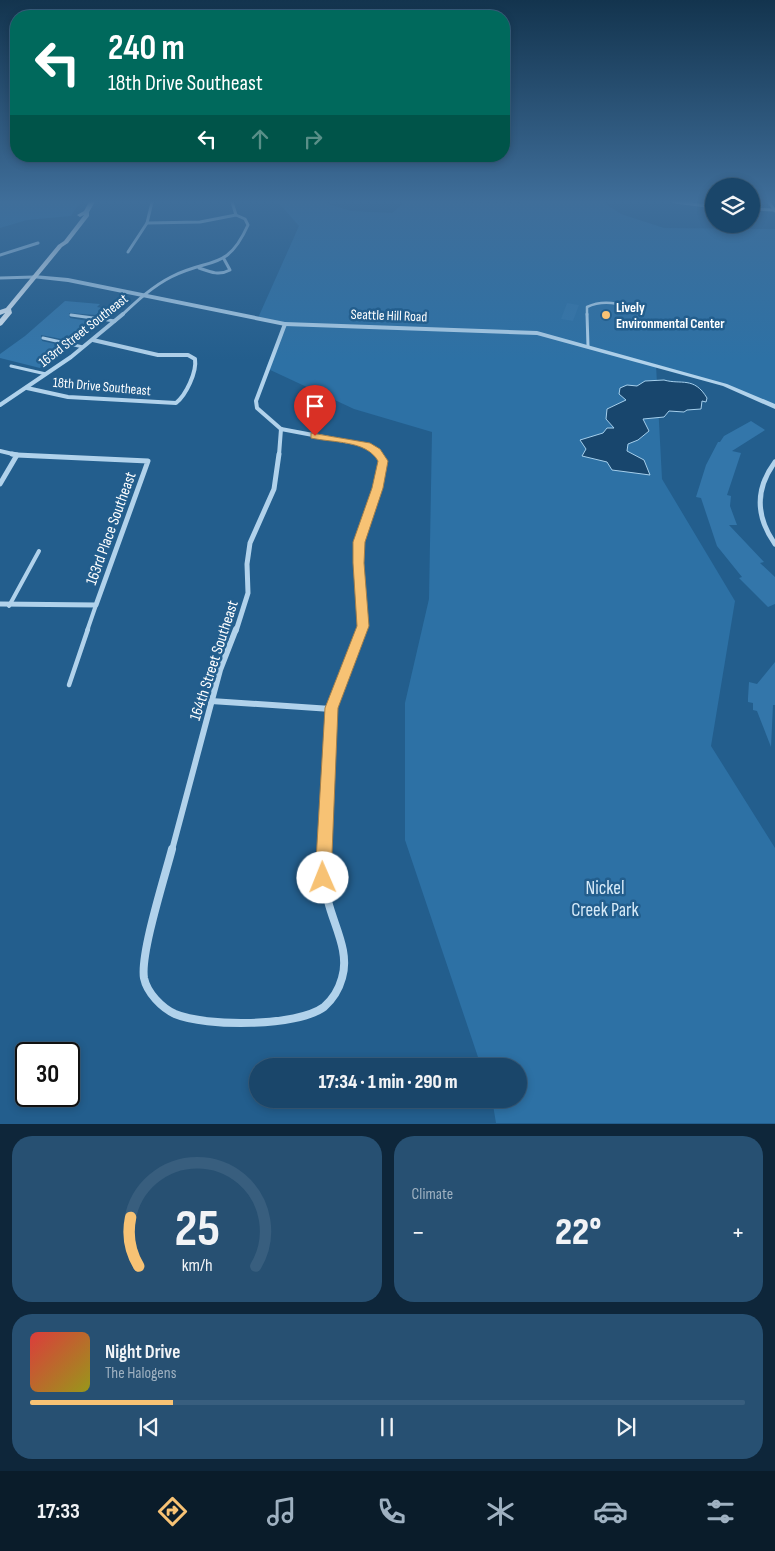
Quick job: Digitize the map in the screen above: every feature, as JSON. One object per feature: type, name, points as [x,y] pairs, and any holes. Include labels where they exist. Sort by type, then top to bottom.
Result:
[{"type":"main road","points":[[0,313],[8,309],[53,254]]},
{"type":"main road","points":[[0,324],[9,313],[8,309]]},
{"type":"street","name":"163rd Street Southeast","points":[[0,405],[27,388],[93,340],[144,296],[178,274],[224,259],[230,254]]},
{"type":"street","points":[[199,268],[213,273],[225,273],[230,270],[230,267],[224,259]]},
{"type":"street","points":[[0,278],[34,277]]},
{"type":"street","name":"Seattle Hill Road","points":[[34,277],[68,280],[285,324],[537,333],[725,386],[775,407]]},
{"type":"street","points":[[211,701],[331,708],[363,626],[358,563],[359,542],[377,488],[383,461],[377,451],[366,445],[281,429],[257,408],[256,401],[285,324]]},
{"type":"street","name":"18th Drive Southeast","points":[[27,388],[68,397],[176,402],[182,398],[196,365],[195,359],[188,355],[158,355],[93,340]]},
{"type":"street","name":"164th Street Southeast","points":[[281,429],[274,489],[250,543],[246,564],[248,593],[242,615],[220,670],[211,701],[151,931],[144,970],[146,983],[162,1006],[174,1014],[191,1019],[260,1023],[298,1019],[314,1012],[332,997],[342,978],[343,942],[329,904],[322,867],[331,708]]},
{"type":"street","points":[[0,451],[17,455],[0,484]]},
{"type":"street","name":"163rd Place Southeast","points":[[17,455],[148,461],[96,604]]},
{"type":"street","points":[[775,462],[766,472],[760,490],[759,514],[765,532],[775,544]]},
{"type":"street","points":[[0,604],[9,606],[96,604]]},
{"type":"lane","points":[[588,346],[587,307],[599,303],[628,307]]},
{"type":"lane","points":[[71,315],[114,321]]},
{"type":"lane","points":[[43,338],[83,347]]},
{"type":"lane","points":[[11,366],[46,374]]},
{"type":"lane","points":[[9,606],[39,551]]},
{"type":"lane","points":[[69,685],[96,604]]},
{"type":"green space","name":"Nickel Creek Park","points":[[286,254],[775,254],[775,407],[725,385],[656,365],[662,479],[735,601],[711,746],[775,848],[775,1123],[496,1123],[494,1108],[527,1108],[527,1058],[478,1058],[405,840],[405,703],[429,599],[432,432],[354,409],[266,368],[285,324],[258,318]]},
{"type":"shaded area","points":[[664,380],[692,384],[702,391],[707,398],[706,402],[702,401],[701,409],[684,412],[669,411],[664,417],[643,419],[649,431],[638,440],[628,444],[627,451],[644,460],[650,475],[612,470],[607,462],[582,456],[586,449],[580,440],[603,433],[607,428],[614,428],[606,419],[607,409],[626,400],[619,394],[620,388],[627,385],[637,386],[645,381]]},
{"type":"building","points":[[65,301],[100,304],[97,307],[102,308],[96,315],[69,313],[70,318],[94,322],[75,340],[41,335],[42,341],[65,346],[40,368],[0,358],[0,354],[25,336]]},
{"type":"building","points":[[567,303],[579,305],[573,321],[561,319]]},
{"type":"building","points":[[751,421],[765,430],[732,451],[741,453],[727,495],[731,496],[730,506],[737,525],[729,525],[764,562],[760,563],[775,577],[775,604],[768,607],[739,578],[742,577],[717,546],[701,498],[696,497],[706,465],[718,442],[724,436]]},
{"type":"building","points":[[775,662],[775,705],[773,705],[771,747],[757,711],[753,710],[753,703],[748,702],[748,698],[749,682],[757,684]]},
{"type":"place","name":"Lively Environmental Center","points":[[606,315]]},
{"type":"route","points":[[315,436],[366,445],[377,451],[383,461],[377,488],[359,542],[358,563],[363,626],[331,708],[322,867],[323,878]]}]
